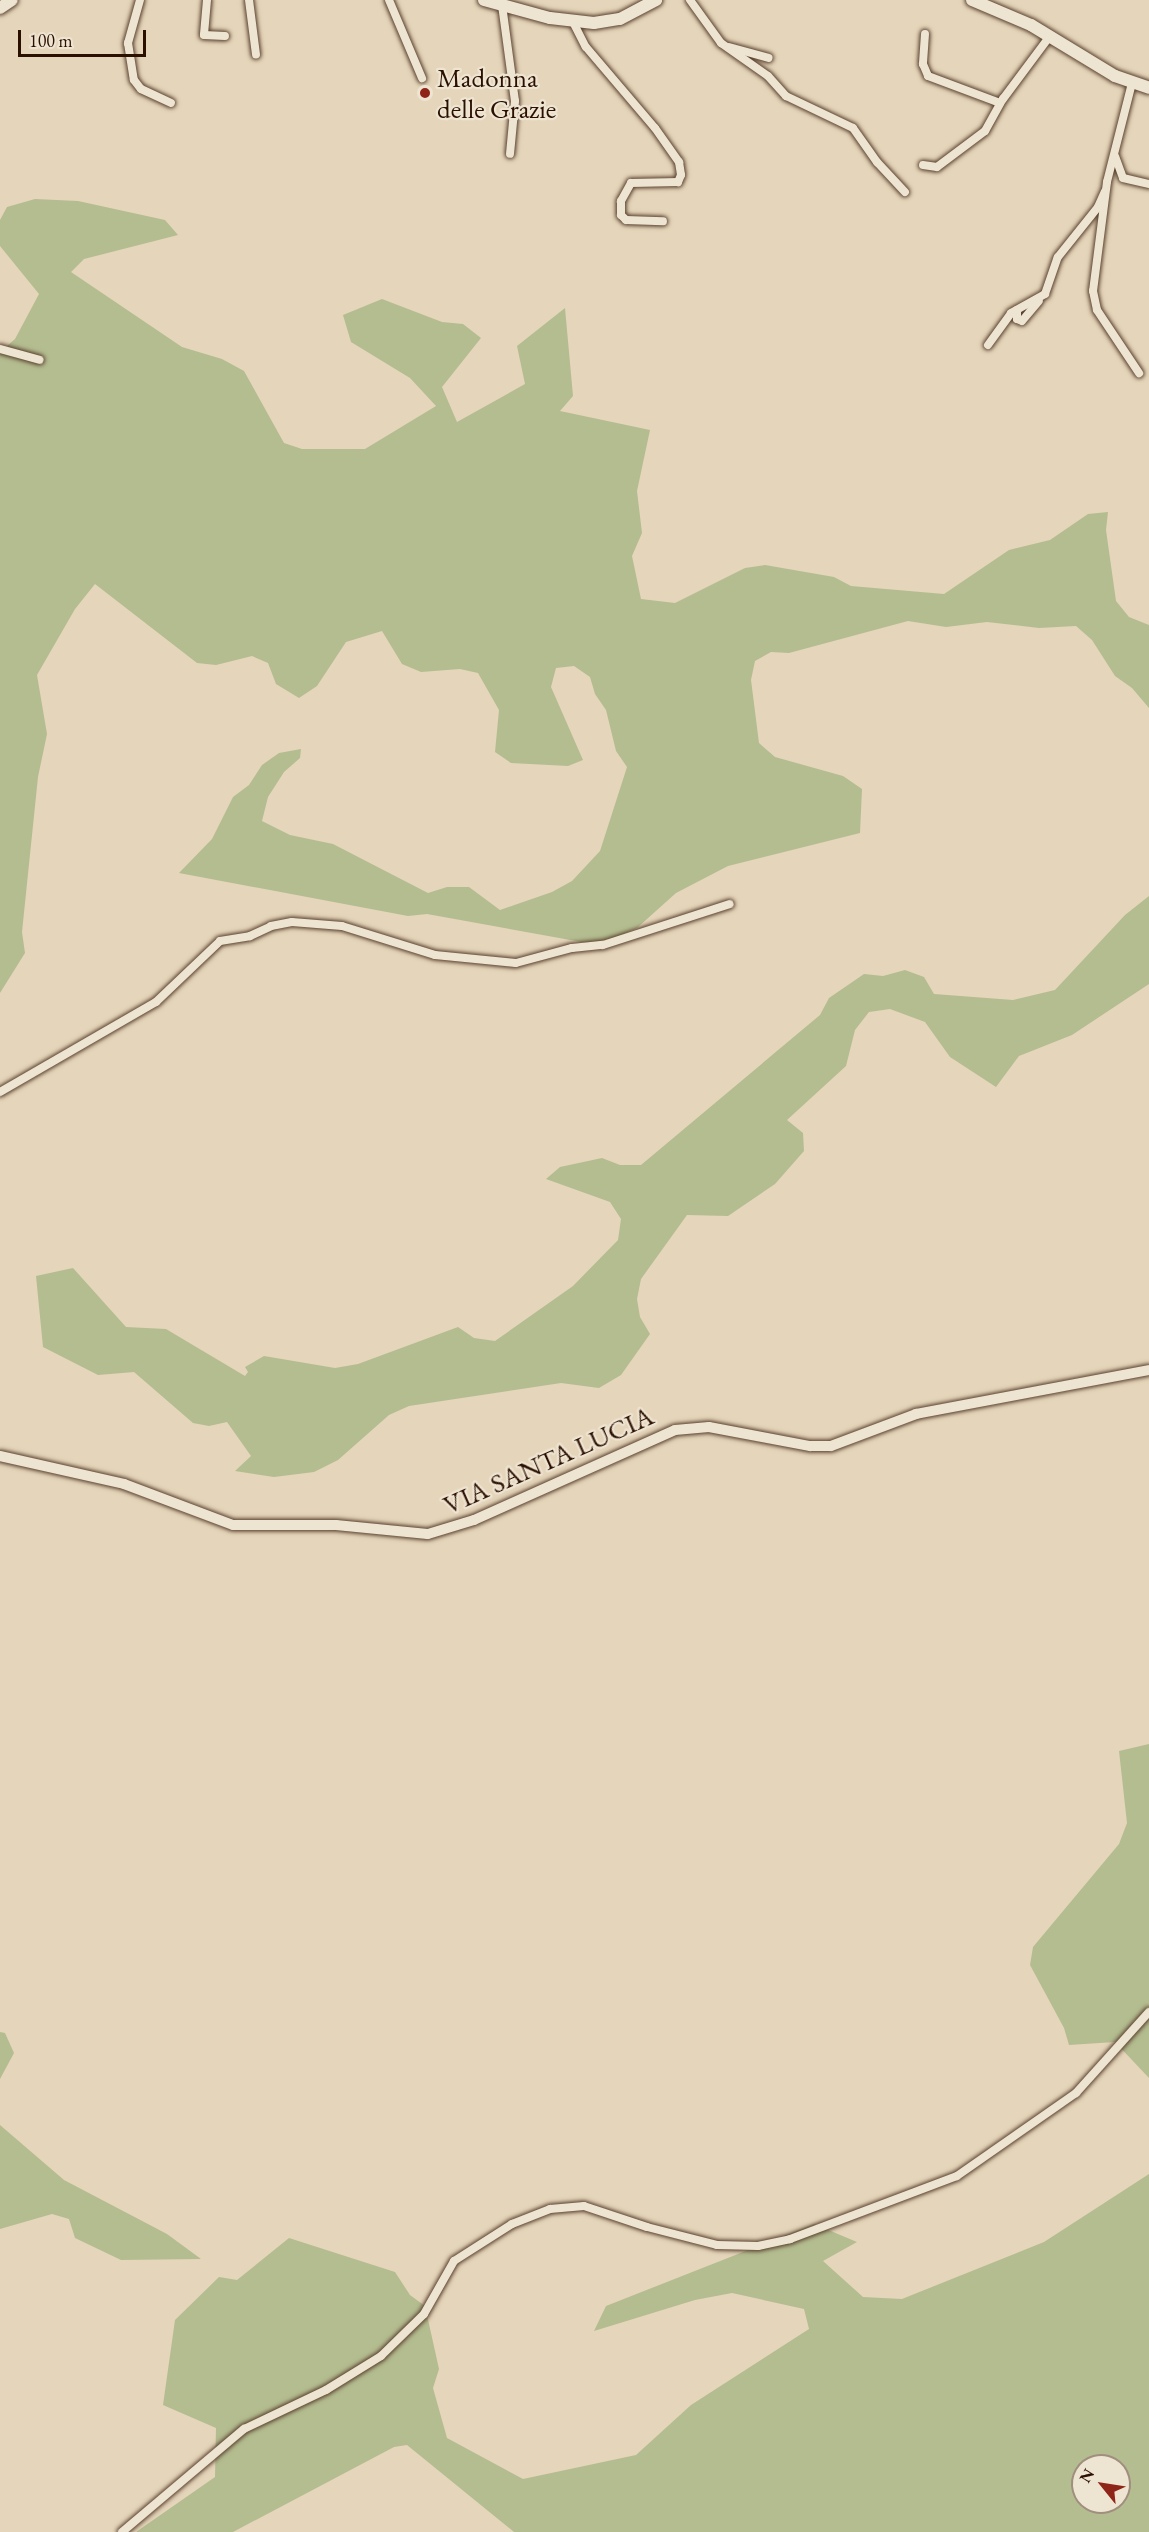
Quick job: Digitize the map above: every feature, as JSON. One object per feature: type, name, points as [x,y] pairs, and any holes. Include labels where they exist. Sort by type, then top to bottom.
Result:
[{"type":"main road","points":[[484,0],[573,22],[613,21],[656,0]]},
{"type":"main road","points":[[972,0],[1050,36],[1132,83],[1149,88]]},
{"type":"street","points":[[140,0],[128,43],[134,80],[141,89],[171,103]]},
{"type":"street","points":[[207,0],[204,38],[225,36]]},
{"type":"street","points":[[249,0],[256,55]]},
{"type":"street","points":[[389,0],[423,78]]},
{"type":"street","points":[[690,0],[721,43],[768,76],[794,101],[853,128],[877,162],[905,192]]},
{"type":"street","points":[[502,5],[515,101],[510,154]]},
{"type":"street","points":[[573,22],[586,47],[655,128],[679,162],[678,182],[632,183],[621,201],[621,215],[626,220],[663,221]]},
{"type":"street","points":[[925,34],[923,64],[928,76],[1000,102]]},
{"type":"street","points":[[923,165],[937,167],[985,131],[1000,102],[1050,36]]},
{"type":"street","points":[[721,43],[769,58]]},
{"type":"street","points":[[1132,83],[1107,182],[1093,299],[1139,373]]},
{"type":"street","points":[[1114,152],[1123,178],[1149,184]]},
{"type":"street","points":[[988,345],[1017,310],[1040,299],[1058,257],[1098,207],[1107,182]]},
{"type":"street","points":[[0,349],[40,360]]},
{"type":"street","points":[[0,1092],[156,1002],[220,941],[250,936],[271,926],[292,922],[342,926],[435,955],[516,963],[572,948],[603,945],[730,904]]},
{"type":"street","name":"VIA SANTA LUCIA","points":[[0,1456],[124,1484],[233,1525],[336,1525],[428,1534],[474,1520],[675,1430],[718,1428],[810,1446],[831,1446],[916,1414],[1149,1370]]},
{"type":"street","points":[[122,2532],[244,2429],[326,2390],[381,2356],[424,2314],[454,2261],[512,2224],[550,2209],[579,2206],[717,2245],[759,2246],[790,2239],[957,2176],[1076,2093],[1149,2012]]},
{"type":"green space","points":[[35,199],[78,201],[165,220],[178,235],[84,259],[71,272],[182,347],[222,359],[244,371],[284,443],[302,449],[365,449],[436,406],[410,378],[351,342],[343,315],[382,299],[442,322],[463,324],[481,338],[442,387],[457,422],[525,384],[517,346],[565,308],[573,396],[560,411],[650,430],[637,491],[642,533],[632,556],[641,599],[675,603],[745,568],[765,565],[834,577],[851,586],[944,594],[1009,550],[1050,540],[1088,514],[1108,512],[1106,530],[1116,601],[1129,617],[1149,625],[1149,708],[1132,688],[1115,676],[1092,640],[1076,626],[1039,628],[987,622],[946,627],[908,621],[789,653],[771,652],[755,661],[751,680],[759,743],[775,757],[843,776],[862,789],[860,833],[728,866],[676,893],[637,928],[598,945],[427,914],[408,916],[179,873],[212,839],[233,797],[249,785],[262,765],[279,753],[301,749],[300,758],[284,772],[268,797],[262,821],[290,835],[333,844],[428,893],[447,887],[469,887],[500,910],[552,892],[572,881],[600,851],[627,767],[616,751],[606,710],[595,694],[590,677],[574,666],[556,668],[551,687],[583,760],[568,766],[511,763],[495,752],[499,710],[478,673],[460,669],[421,672],[402,664],[382,631],[346,642],[317,686],[299,698],[276,684],[268,663],[252,656],[216,665],[197,663],[95,584],[75,609],[37,675],[47,734],[38,777],[22,932],[25,953],[0,993],[0,352],[15,339],[39,294],[0,246],[0,220],[7,207]]},
{"type":"green space","points":[[1149,896],[1149,984],[1072,1035],[1019,1056],[996,1087],[950,1057],[925,1022],[890,1009],[869,1012],[855,1030],[846,1066],[787,1120],[803,1133],[804,1151],[775,1184],[728,1216],[687,1215],[641,1279],[637,1299],[640,1317],[650,1334],[621,1375],[599,1388],[561,1383],[409,1406],[389,1415],[338,1460],[314,1472],[274,1477],[235,1471],[251,1456],[227,1422],[209,1426],[193,1423],[134,1372],[98,1375],[43,1347],[36,1276],[73,1268],[126,1327],[166,1329],[245,1376],[248,1372],[245,1367],[264,1356],[335,1368],[358,1364],[458,1327],[474,1338],[495,1341],[573,1286],[618,1240],[621,1219],[610,1202],[546,1179],[560,1167],[602,1158],[620,1165],[641,1165],[820,1015],[829,998],[864,974],[883,976],[905,970],[924,977],[934,994],[1013,1000],[1055,990],[1125,915]]},
{"type":"green space","points":[[1149,1744],[1149,2078],[1115,2042],[1069,2045],[1064,2028],[1030,1965],[1033,1947],[1119,1844],[1127,1823],[1119,1751]]},
{"type":"green space","points":[[0,2032],[5,2033],[14,2053],[0,2079]]},
{"type":"green space","points":[[0,2125],[64,2180],[167,2234],[201,2259],[121,2260],[75,2238],[69,2219],[52,2214],[0,2229]]},
{"type":"green space","points":[[1149,2174],[1149,2532],[514,2532],[407,2445],[394,2447],[233,2532],[136,2532],[215,2477],[216,2428],[163,2405],[175,2320],[219,2277],[237,2280],[289,2238],[395,2272],[410,2295],[425,2306],[439,2369],[433,2388],[447,2438],[523,2479],[636,2455],[691,2405],[809,2329],[804,2309],[732,2293],[695,2300],[594,2331],[606,2306],[814,2224],[857,2242],[823,2261],[863,2297],[902,2299],[1044,2242]]},
{"type":"place","name":"Madonna delle Grazie","points":[[425,93]]}]
